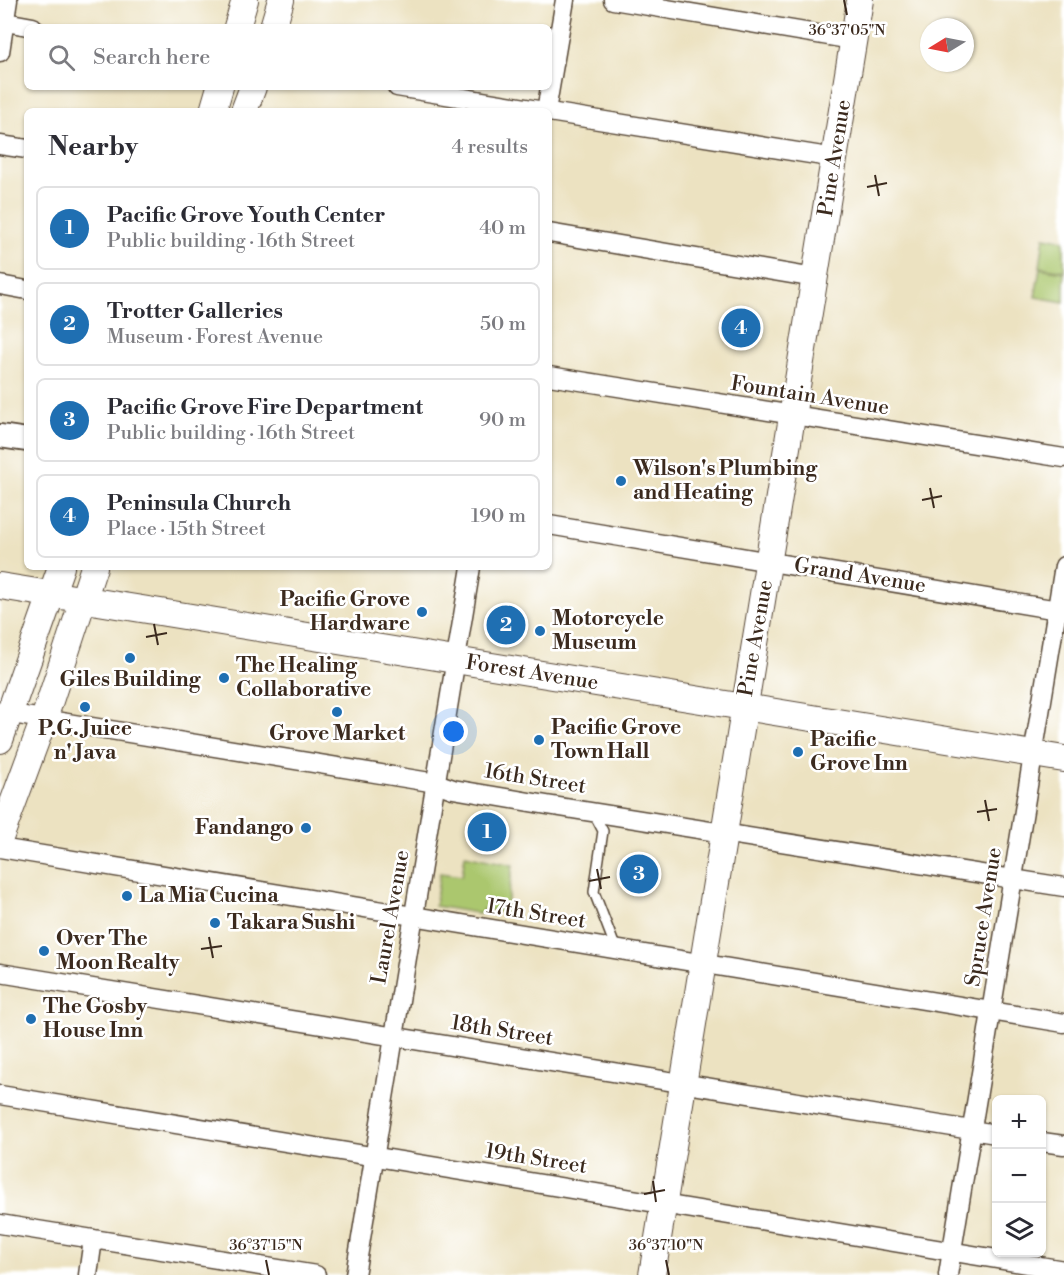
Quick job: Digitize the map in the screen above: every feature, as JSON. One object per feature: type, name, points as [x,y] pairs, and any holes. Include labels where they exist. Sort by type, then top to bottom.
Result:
[{"type":"main road","points":[[238,24],[244,0]]},
{"type":"main road","points":[[274,24],[281,0]]},
{"type":"main road","name":"Pine Avenue","points":[[652,1275],[860,0]]},
{"type":"main road","points":[[214,108],[219,90]]},
{"type":"main road","points":[[245,108],[252,90]]},
{"type":"main road","points":[[0,740],[5,713],[60,570]]},
{"type":"main road","points":[[0,838],[44,719],[93,570]]},
{"type":"main road","name":"Forest Avenue","points":[[0,586],[1064,759]]},
{"type":"street","points":[[0,52],[2,22],[8,0]]},
{"type":"street","points":[[552,76],[565,0]]},
{"type":"street","points":[[613,0],[854,40]]},
{"type":"street","points":[[2,22],[24,26]]},
{"type":"street","points":[[416,90],[527,108]]},
{"type":"street","points":[[547,108],[550,90]]},
{"type":"street","points":[[552,112],[835,158]]},
{"type":"street","points":[[0,145],[24,149]]},
{"type":"street","points":[[552,234],[815,278]]},
{"type":"street","points":[[0,285],[24,289]]},
{"type":"street","name":"Fountain Avenue","points":[[552,376],[1064,458]]},
{"type":"street","points":[[0,436],[24,440]]},
{"type":"street","name":"Grand Avenue","points":[[552,525],[1060,610]]},
{"type":"street","name":"Spruce Avenue","points":[[948,1275],[1012,878],[1060,610],[1064,566]]},
{"type":"street","name":"Laurel Avenue","points":[[355,1275],[471,570]]},
{"type":"street","name":"16th Street","points":[[5,713],[436,783],[453,789],[1064,887]]},
{"type":"street","name":"17th Street","points":[[0,848],[1064,1023]]},
{"type":"street","name":"18th Street","points":[[0,973],[992,1133]]},
{"type":"street","name":"19th Street","points":[[0,1095],[1064,1270]]},
{"type":"street","points":[[1046,1143],[1064,1145]]},
{"type":"street","points":[[0,1224],[316,1275]]},
{"type":"street","points":[[88,1275],[93,1239]]},
{"type":"lane","points":[[592,811],[603,831],[594,892],[615,949]]},
{"type":"green space","points":[[1044,237],[1064,240],[1064,271],[1040,267]]},
{"type":"green space","points":[[1040,268],[1064,272],[1064,302],[1035,297]]},
{"type":"green space","points":[[465,855],[513,865],[506,913],[483,909],[482,914],[435,906],[440,873],[462,876]]},
{"type":"place","name":"Peninsula Church","points":[[741,328]]},
{"type":"place","name":"Wilson's Plumbing and Heating","points":[[621,481]]},
{"type":"place","name":"Pacific Grove Hardware","points":[[422,612]]},
{"type":"place","name":"Trotter Galleries","points":[[506,625]]},
{"type":"place","name":"Motorcycle Museum","points":[[540,631]]},
{"type":"place","name":"Giles Building","points":[[130,658]]},
{"type":"place","name":"The Healing Collaborative","points":[[224,678]]},
{"type":"place","name":"P.G. Juice n' Java","points":[[85,707]]},
{"type":"place","name":"Grove Market","points":[[337,712]]},
{"type":"place","name":"Pacific Grove Town Hall","points":[[539,740]]},
{"type":"place","name":"Pacific Grove Inn","points":[[798,752]]},
{"type":"place","name":"Fandango","points":[[306,828]]},
{"type":"place","name":"Pacific Grove Youth Center","points":[[487,832]]},
{"type":"place","name":"Pacific Grove Fire Department","points":[[639,874]]},
{"type":"place","name":"La Mia Cucina","points":[[127,896]]},
{"type":"place","name":"Takara Sushi","points":[[215,923]]},
{"type":"place","name":"Over The Moon Realty","points":[[44,951]]},
{"type":"place","name":"The Gosby House Inn","points":[[31,1019]]}]
